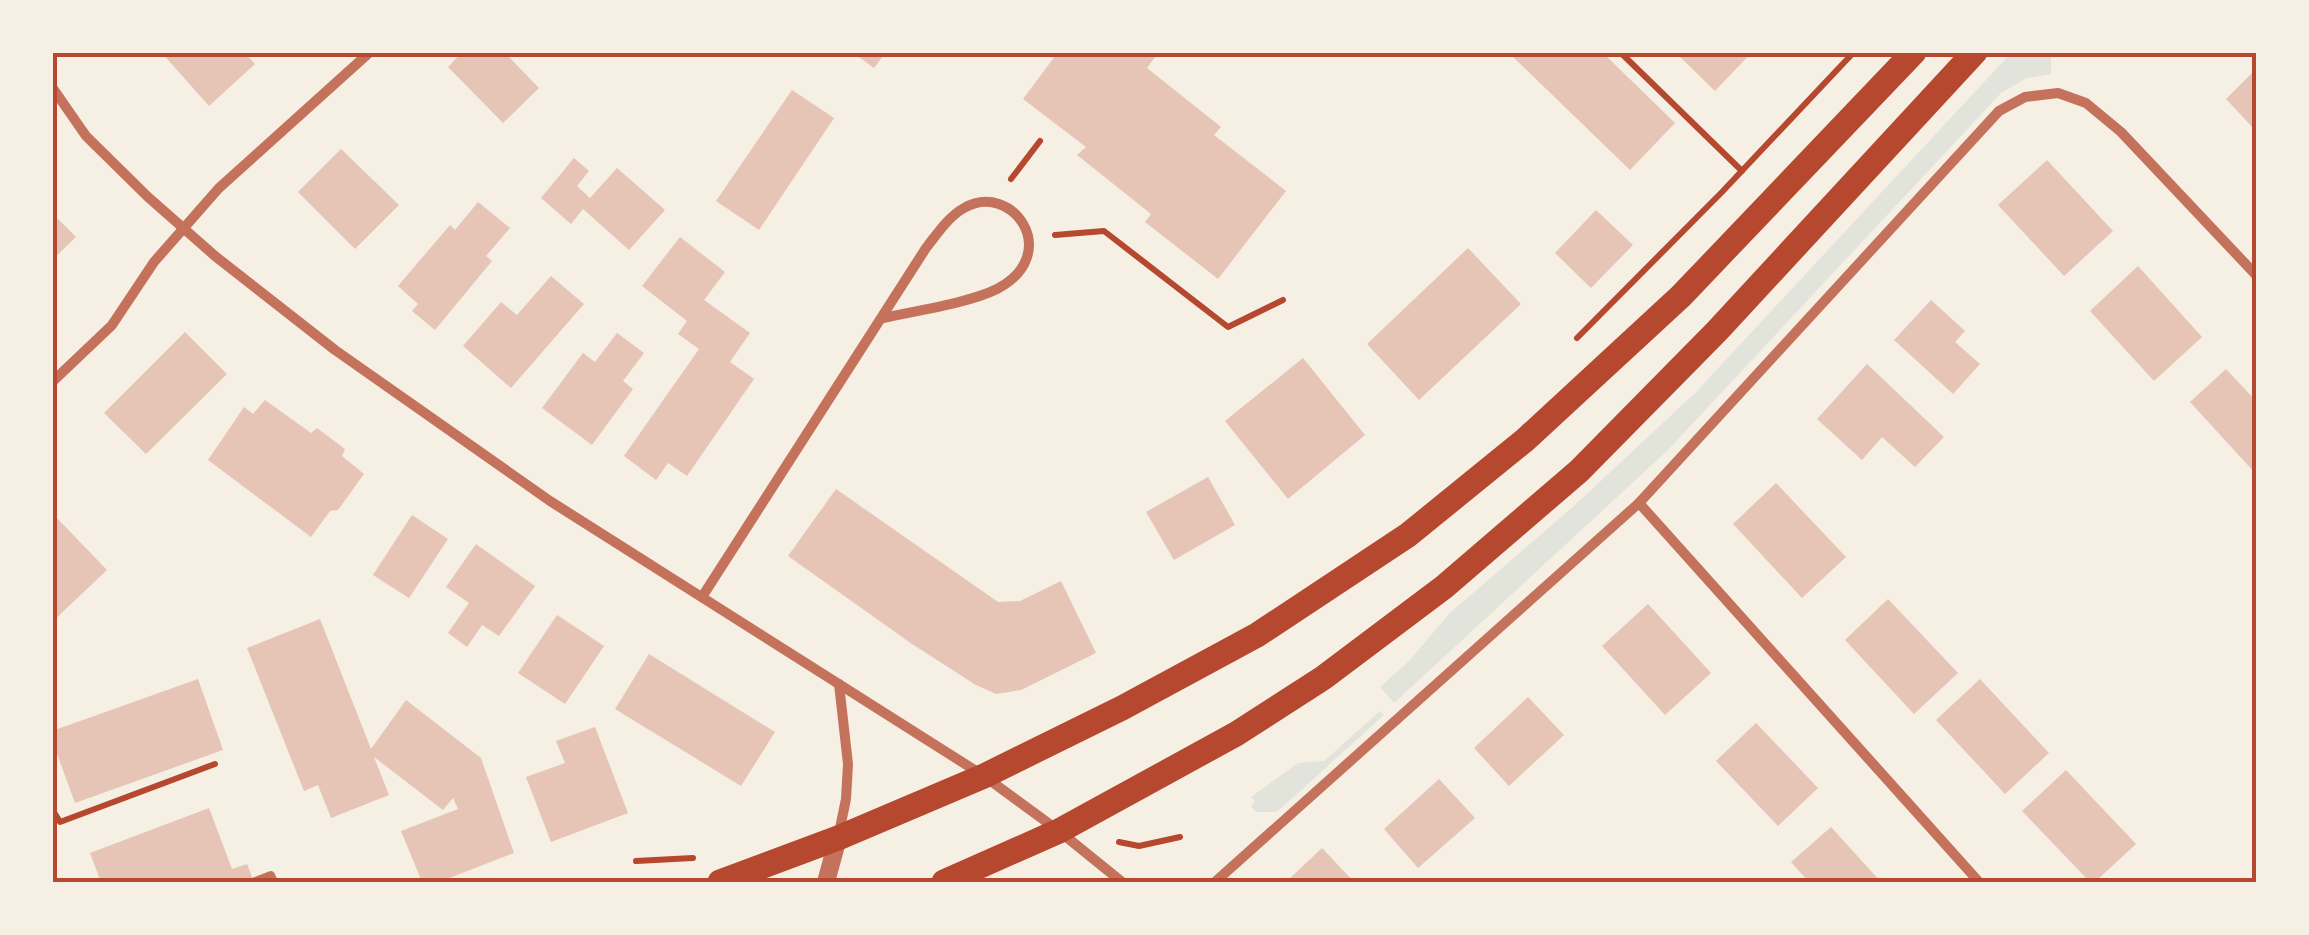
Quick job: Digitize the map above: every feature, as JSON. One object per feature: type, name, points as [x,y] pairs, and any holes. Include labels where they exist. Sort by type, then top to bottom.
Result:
[{"type":"main road","points":[[720,882],[838,838],[984,776],[1122,708],[1257,636],[1408,535],[1525,440],[1680,296],[1914,52]]},
{"type":"main road","points":[[944,882],[1059,831],[1236,734],[1322,678],[1444,587],[1607,443],[1717,331],[1976,52]]},
{"type":"street","points":[[52,382],[112,325],[154,262],[218,188],[370,52]]},
{"type":"street","points":[[52,87],[86,136],[183,228],[335,350],[550,501],[984,776],[1122,882]]},
{"type":"street","points":[[1215,882],[1640,503],[1999,111],[2025,97],[2058,93],[2086,103],[2121,132],[2256,275]]},
{"type":"street","points":[[702,597],[926,248],[944,224],[964,208],[984,201],[1006,208],[1022,220],[1030,238],[1028,258],[1016,275],[996,289],[882,318]]},
{"type":"street","points":[[1640,503],[1980,882]]},
{"type":"street","points":[[826,882],[846,799],[848,764],[839,684]]},
{"type":"lane","points":[[254,882],[272,875],[274,882]]},
{"type":"path","points":[[1620,52],[1742,170]]},
{"type":"path","points":[[1564,350],[1854,52]]},
{"type":"path","points":[[1010,180],[1040,140]]},
{"type":"path","points":[[1054,235],[1104,231],[1228,327],[1283,300]]},
{"type":"path","points":[[52,808],[60,822],[215,764]]},
{"type":"path","points":[[1140,846],[1180,837]]},
{"type":"path","points":[[636,861],[700,858]]},
{"type":"shaded area","points":[[2011,53],[2051,53],[2051,74],[2027,78],[2001,93],[1667,451],[1394,703],[1380,687],[1408,662],[1450,613],[1575,505],[1696,392]]},
{"type":"shaded area","points":[[1380,711],[1384,715],[1277,812],[1256,812],[1251,806],[1255,801],[1251,797],[1298,763],[1324,761]]},
{"type":"building","points":[[161,52],[244,52],[255,64],[209,106]]},
{"type":"building","points":[[462,52],[504,52],[539,88],[503,123],[448,67]]},
{"type":"building","points":[[852,52],[886,52],[874,68]]},
{"type":"building","points":[[1058,52],[1149,52],[1155,57],[1147,68],[1221,127],[1214,135],[1286,191],[1218,279],[1145,222],[1151,214],[1077,155],[1086,147],[1023,99]]},
{"type":"building","points":[[1508,52],[1602,52],[1675,123],[1630,170]]},
{"type":"building","points":[[1675,52],[1752,52],[1715,91]]},
{"type":"building","points":[[2256,69],[2256,131],[2226,99]]},
{"type":"building","points":[[792,90],[834,118],[759,230],[716,201]]},
{"type":"building","points":[[341,149],[399,205],[355,249],[298,192]]},
{"type":"building","points":[[574,158],[589,171],[577,186],[590,198],[617,168],[665,210],[629,250],[583,209],[571,224],[541,198]]},
{"type":"building","points":[[2047,160],[2113,231],[2064,276],[1998,205]]},
{"type":"building","points":[[478,202],[510,228],[486,256],[492,261],[435,330],[412,311],[418,304],[398,286],[450,225],[455,230]]},
{"type":"building","points":[[1596,210],[1633,245],[1591,288],[1555,253]]},
{"type":"building","points":[[52,213],[76,237],[52,260]]},
{"type":"building","points":[[680,237],[725,272],[704,300],[750,333],[730,362],[754,379],[687,476],[668,463],[656,480],[624,456],[699,349],[678,334],[687,321],[642,286]]},
{"type":"building","points":[[1468,248],[1521,304],[1419,400],[1367,344]]},
{"type":"building","points":[[2138,266],[2202,337],[2154,381],[2090,311]]},
{"type":"building","points":[[551,276],[584,304],[511,388],[463,346],[501,302],[517,315]]},
{"type":"building","points":[[1931,300],[1965,331],[1955,342],[1980,364],[1953,394],[1894,340]]},
{"type":"building","points":[[185,332],[227,374],[146,454],[104,413]]},
{"type":"building","points":[[617,333],[644,353],[623,381],[633,389],[592,445],[542,408],[583,353],[595,362]]},
{"type":"building","points":[[1303,358],[1365,435],[1288,499],[1225,421]]},
{"type":"building","points":[[1867,364],[1944,437],[1915,467],[1882,437],[1862,460],[1817,419]]},
{"type":"building","points":[[2226,369],[2256,401],[2256,474],[2190,402]]},
{"type":"building","points":[[265,400],[311,433],[317,428],[345,449],[342,456],[364,474],[338,510],[330,511],[311,537],[208,460],[244,407],[253,414]]},
{"type":"building","points":[[1208,477],[1235,525],[1174,560],[1146,512]]},
{"type":"building","points":[[1776,483],[1846,557],[1802,598],[1733,524]]},
{"type":"building","points":[[836,489],[998,602],[1020,601],[1061,581],[1096,653],[1021,690],[996,694],[976,685],[788,556]]},
{"type":"building","points":[[52,513],[107,570],[52,622]]},
{"type":"building","points":[[412,515],[448,539],[409,598],[373,575]]},
{"type":"building","points":[[476,544],[535,586],[499,636],[482,625],[467,647],[448,633],[469,603],[446,587]]},
{"type":"building","points":[[1888,599],[1958,673],[1914,714],[1845,640]]},
{"type":"building","points":[[1648,604],[1711,673],[1665,715],[1602,646]]},
{"type":"building","points":[[557,615],[604,646],[565,704],[518,673]]},
{"type":"building","points":[[320,619],[371,749],[406,700],[481,758],[514,853],[439,882],[422,882],[401,831],[458,809],[453,798],[443,810],[374,757],[389,795],[331,818],[318,785],[304,791],[247,648]]},
{"type":"building","points":[[649,654],[775,732],[741,786],[615,709]]},
{"type":"building","points":[[198,679],[223,750],[75,803],[52,731]]},
{"type":"building","points":[[1980,679],[2049,753],[2005,794],[1936,720]]},
{"type":"building","points":[[1528,697],[1564,735],[1509,786],[1474,748]]},
{"type":"building","points":[[1756,723],[1818,788],[1778,826],[1716,761]]},
{"type":"building","points":[[595,727],[628,813],[551,842],[526,777],[565,763],[556,741]]},
{"type":"building","points":[[2066,770],[2136,844],[2095,882],[2090,882],[2022,811]]},
{"type":"building","points":[[1439,779],[1475,818],[1418,868],[1384,829]]},
{"type":"building","points":[[209,808],[232,869],[247,864],[254,882],[101,882],[90,853]]},
{"type":"building","points":[[1831,827],[1881,882],[1809,882],[1791,862]]},
{"type":"building","points":[[1322,848],[1354,882],[1286,882]]}]
